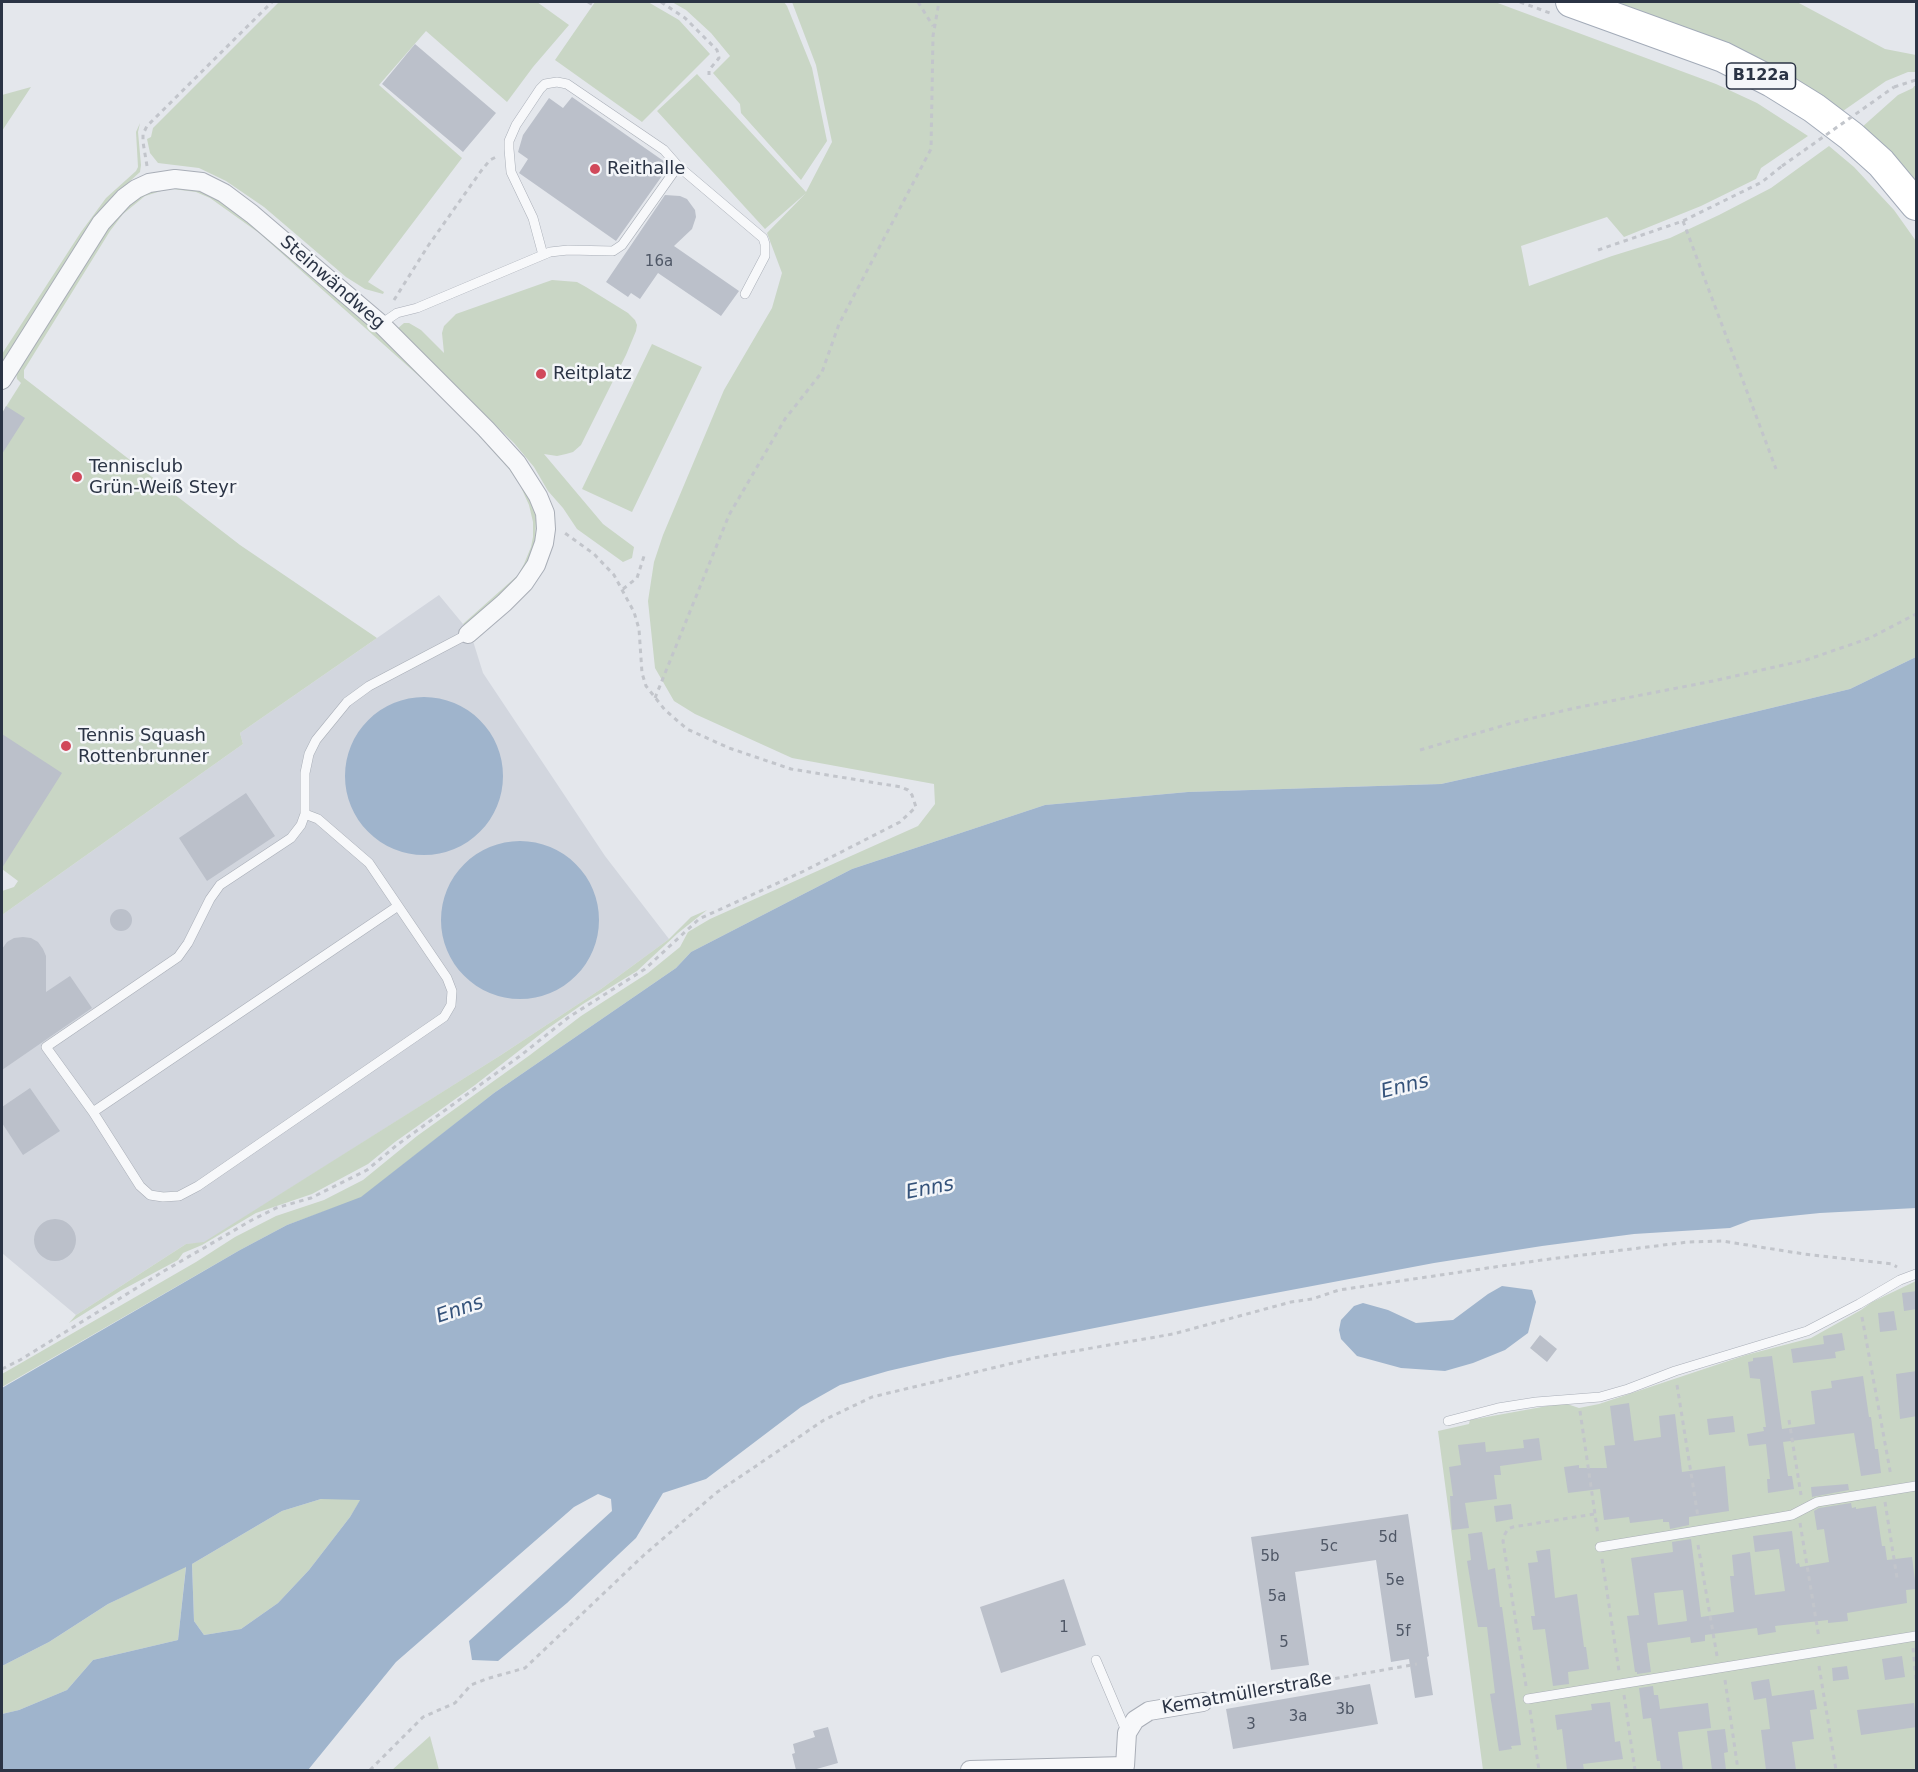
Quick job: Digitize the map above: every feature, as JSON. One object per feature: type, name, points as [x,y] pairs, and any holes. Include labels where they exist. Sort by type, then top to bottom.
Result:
[{"type":"main road","name":"B122a","points":[[1562,8],[1723,57],[1772,82],[1814,108],[1851,136],[1881,163],[1917,205]]},
{"type":"street","name":"Steinwändweg","points":[[2,380],[101,223],[124,198],[136,189],[161,180],[202,182],[252,214],[384,321],[517,463],[542,504],[546,528],[544,543],[536,565],[524,583],[468,634]]},
{"type":"street","name":"Kematmüllerstraße","points":[[1127,1733],[1135,1720],[1149,1711],[1203,1702]]},
{"type":"street","points":[[970,1770],[1127,1768],[1127,1733]]},
{"type":"lane","points":[[543,255],[533,218],[511,172],[509,141],[516,125],[540,89],[551,82],[557,82],[567,84],[664,150],[678,166],[763,238],[765,256],[745,294]]},
{"type":"lane","points":[[384,321],[397,313],[417,308],[550,252],[613,251],[622,245],[678,166]]},
{"type":"lane","points":[[305,814],[318,819],[369,863],[447,978],[452,991],[451,1005],[444,1017],[198,1186],[179,1196],[150,1196],[140,1186],[93,1113],[46,1047],[178,957],[220,885],[291,838],[301,825],[305,814],[305,773],[309,754],[315,740],[347,702],[369,686],[468,634]]},
{"type":"lane","points":[[93,1113],[398,906]]},
{"type":"lane","points":[[1448,1422],[1508,1406],[1600,1397],[1675,1371],[1807,1331],[1914,1274]]},
{"type":"lane","points":[[1600,1547],[1792,1515],[1816,1502],[1917,1486]]},
{"type":"lane","points":[[1528,1699],[1914,1637]]},
{"type":"lane","points":[[1096,1660],[1127,1733]]},
{"type":"path","points":[[149,183],[143,142],[143,134],[147,126],[272,2]]},
{"type":"path","points":[[588,2],[592,5]]},
{"type":"path","points":[[662,2],[686,18],[717,50],[719,58],[709,70],[709,75]]},
{"type":"path","points":[[918,2],[934,27]]},
{"type":"path","points":[[655,698],[729,515],[785,419],[822,372],[839,324],[931,149],[933,36],[939,2]]},
{"type":"path","points":[[1520,2],[1562,8]]},
{"type":"path","points":[[1598,250],[1683,221],[1762,182],[1894,87],[1917,80]]},
{"type":"path","points":[[1816,130],[1832,143]]},
{"type":"path","points":[[384,321],[399,290],[481,171],[495,156],[509,154]]},
{"type":"path","points":[[1683,221],[1776,469]]},
{"type":"path","points":[[2,1369],[252,1220],[276,1208],[311,1198],[367,1170],[397,1145],[501,1070],[569,1017],[645,969],[673,945],[679,935],[699,919],[804,871],[900,822],[916,807],[908,790],[901,787],[791,769],[729,748],[687,729],[665,710],[646,686],[642,672],[639,629],[634,612],[609,569],[570,535],[559,529],[546,528]]},
{"type":"path","points":[[622,589],[638,578],[645,553]]},
{"type":"path","points":[[1420,750],[1512,723],[1575,708],[1806,660],[1870,638],[1917,614]]},
{"type":"path","points":[[370,1770],[423,1717],[455,1703],[471,1686],[486,1679],[525,1668],[644,1555],[716,1493],[824,1420],[872,1398],[1034,1358],[1173,1334],[1348,1288],[1688,1242],[1722,1241],[1804,1254],[1892,1264],[1914,1274]]},
{"type":"path","points":[[1859,1304],[1888,1491],[1897,1578]]},
{"type":"path","points":[[1675,1371],[1698,1532],[1738,1770]]},
{"type":"path","points":[[1579,1399],[1594,1514],[1635,1770]]},
{"type":"path","points":[[1789,1420],[1803,1509],[1801,1528],[1836,1770]]},
{"type":"path","points":[[1539,1770],[1503,1541],[1508,1529],[1513,1527],[1594,1514]]},
{"type":"path","points":[[1914,1637],[1917,1679]]},
{"type":"path","name":"Kematmüllerstraße","points":[[1203,1702],[1417,1664]]},
{"type":"shaded area","points":[[439,595],[463,624],[473,641],[483,673],[605,856],[669,939],[601,989],[501,1055],[204,1243],[186,1244],[76,1315],[2,1253],[2,915],[243,744],[240,733]]},
{"type":"green space","points":[[279,2],[537,2],[569,25],[507,102],[426,31],[379,85],[462,158],[368,282],[384,292],[383,294],[365,289],[346,277],[264,207],[226,181],[199,168],[158,163],[150,153],[147,139],[151,137],[153,128]]},
{"type":"green space","points":[[595,2],[648,2],[679,20],[710,54],[642,122],[555,60]]},
{"type":"green space","points":[[672,2],[784,2],[787,6],[812,68],[827,141],[801,180],[741,113],[740,104],[713,73],[730,56],[711,33],[686,10]]},
{"type":"green space","points":[[792,2],[1495,2],[1716,84],[1757,103],[1808,136],[1761,168],[1756,179],[1701,206],[1624,237],[1607,217],[1521,246],[1529,286],[1670,238],[1771,188],[1829,146],[1854,167],[1894,210],[1916,241],[1916,657],[1850,689],[1441,784],[1188,792],[1045,805],[852,869],[691,952],[676,968],[494,1093],[361,1198],[287,1225],[2,1387],[2,1374],[235,1237],[276,1216],[324,1200],[363,1180],[417,1136],[581,1016],[648,973],[680,947],[688,932],[710,919],[918,826],[935,804],[934,784],[792,758],[695,714],[674,701],[655,668],[648,601],[654,562],[663,535],[724,390],[772,308],[782,273],[767,233],[806,193],[765,229],[657,111],[697,74],[806,192],[832,142],[816,65]]},
{"type":"green space","points":[[1608,2],[1797,2],[1885,49],[1916,55],[1916,72],[1908,72],[1886,81],[1843,111]]},
{"type":"green space","points":[[1916,86],[1916,184],[1861,128],[1898,95]]},
{"type":"green space","points":[[31,87],[2,131],[2,95]]},
{"type":"green space","points":[[140,123],[138,132],[140,172],[108,201],[83,235],[2,364],[2,354],[81,232],[106,198],[136,171],[138,167],[136,132]]},
{"type":"green space","points":[[173,187],[198,190],[227,205],[365,320],[474,426],[519,478],[534,507],[535,544],[526,566],[514,582],[464,626],[463,624],[518,575],[531,547],[533,522],[529,505],[520,485],[509,469],[430,386],[259,233],[210,198],[196,192],[173,189],[145,196],[123,214],[110,231],[24,370],[24,378],[240,545],[377,638],[240,733],[243,744],[2,915],[2,891],[14,887],[18,881],[2,869],[2,413],[21,383],[16,373],[112,222],[123,209],[145,193]]},
{"type":"green space","name":"Reitplatz","points":[[552,280],[577,282],[628,313],[637,325],[626,355],[581,445],[573,452],[566,454],[557,456],[544,454],[603,524],[634,547],[632,558],[623,562],[577,529],[548,491],[534,467],[514,443],[397,329],[404,323],[409,323],[421,330],[444,353],[442,333],[444,326],[456,314]]},
{"type":"green space","name":"Reitplatz","points":[[652,344],[702,367],[632,512],[582,489]]},
{"type":"green space","points":[[707,910],[637,971],[547,1029],[368,1164],[312,1194],[256,1213],[202,1245],[183,1253],[178,1260],[122,1290],[69,1323],[76,1315],[186,1244],[204,1242],[501,1055],[601,989],[669,939],[691,917]]},
{"type":"green space","points":[[1916,1281],[1916,1770],[1483,1770],[1438,1431],[1469,1424],[1470,1420],[1564,1403],[1579,1408],[1599,1404],[1746,1355],[1811,1338],[1872,1302]]},
{"type":"green space","points":[[321,1499],[361,1499],[309,1570],[278,1603],[241,1629],[204,1635],[194,1621],[192,1564],[282,1511]]},
{"type":"green space","points":[[186,1566],[178,1640],[93,1660],[67,1690],[19,1710],[2,1714],[2,1666],[49,1642],[108,1604]]},
{"type":"green space","points":[[430,1736],[439,1770],[392,1770]]},
{"type":"water","name":"Enns","points":[[1916,657],[1916,1208],[1820,1213],[1751,1220],[1730,1228],[1634,1234],[1434,1263],[948,1357],[840,1385],[801,1407],[706,1479],[663,1493],[636,1538],[567,1603],[498,1661],[472,1660],[469,1641],[612,1511],[611,1499],[598,1494],[574,1507],[396,1662],[308,1770],[2,1770],[2,1714],[19,1710],[67,1690],[93,1660],[178,1640],[186,1567],[108,1604],[49,1642],[2,1666],[2,1388],[240,1250],[287,1225],[361,1197],[494,1093],[676,968],[691,952],[852,869],[1045,805],[1188,792],[1441,784],[1850,689]],"holes":[[[321,1499],[360,1500],[350,1517],[309,1570],[278,1603],[241,1629],[204,1635],[194,1621],[192,1564],[282,1511]]]},
{"type":"water","points":[[424,697],[454,703],[480,720],[497,746],[503,776],[497,806],[480,832],[454,849],[424,855],[394,849],[368,832],[351,806],[345,776],[351,746],[368,720],[394,703]]},
{"type":"water","points":[[520,841],[550,847],[564,854],[576,864],[586,876],[593,890],[599,920],[593,950],[586,964],[576,976],[564,986],[550,993],[520,999],[490,993],[476,986],[464,976],[454,964],[447,950],[441,920],[447,890],[454,876],[464,864],[476,854],[490,847]]},
{"type":"water","points":[[1502,1286],[1532,1290],[1536,1302],[1528,1333],[1505,1350],[1473,1363],[1445,1371],[1401,1368],[1357,1356],[1341,1339],[1339,1330],[1341,1320],[1354,1306],[1363,1303],[1388,1310],[1416,1323],[1453,1320]]},
{"type":"building","points":[[415,44],[496,113],[463,152],[382,84]]},
{"type":"building","name":"Reithalle","points":[[572,97],[669,166],[616,241],[519,173],[528,159],[518,152],[523,135],[549,98],[563,108]]},
{"type":"building","points":[[665,195],[687,199],[695,210],[696,217],[692,229],[674,246],[739,291],[721,316],[658,273],[640,299],[631,293],[628,297],[606,282]]},
{"type":"building","points":[[6,406],[25,418],[2,454],[2,414]]},
{"type":"building","points":[[2,734],[62,773],[2,868]]},
{"type":"building","points":[[246,793],[275,836],[207,881],[179,838]]},
{"type":"building","points":[[121,909],[129,912],[132,920],[129,928],[121,931],[113,928],[110,920],[113,912]]},
{"type":"building","points":[[23,937],[38,942],[46,956],[46,992],[70,976],[92,1008],[2,1070],[2,949],[14,938]]},
{"type":"building","points":[[30,1088],[60,1131],[23,1155],[2,1123],[2,1107]]},
{"type":"building","points":[[55,1219],[70,1225],[76,1240],[70,1255],[55,1261],[40,1255],[34,1240],[40,1225]]},
{"type":"building","points":[[1917,1291],[1917,1309],[1904,1311],[1902,1293]]},
{"type":"building","points":[[1894,1311],[1897,1330],[1880,1332],[1878,1313]]},
{"type":"building","points":[[1842,1333],[1845,1350],[1835,1352],[1836,1358],[1793,1363],[1791,1349],[1824,1344],[1823,1336]]},
{"type":"building","points":[[1540,1335],[1557,1349],[1547,1362],[1530,1348]]},
{"type":"building","points":[[1772,1356],[1782,1429],[1815,1424],[1811,1391],[1832,1388],[1831,1381],[1863,1376],[1881,1473],[1861,1476],[1854,1433],[1783,1442],[1788,1476],[1792,1476],[1794,1489],[1768,1493],[1767,1479],[1770,1479],[1766,1444],[1749,1446],[1747,1434],[1764,1431],[1763,1427],[1766,1427],[1760,1379],[1750,1378],[1748,1362],[1753,1361],[1753,1358]]},
{"type":"building","points":[[1917,1371],[1917,1416],[1900,1419],[1896,1374]]},
{"type":"building","points":[[1629,1403],[1634,1441],[1661,1437],[1659,1416],[1675,1414],[1682,1472],[1725,1466],[1729,1511],[1689,1517],[1689,1525],[1670,1529],[1669,1522],[1663,1522],[1663,1519],[1630,1523],[1629,1517],[1604,1520],[1600,1489],[1568,1493],[1564,1467],[1579,1465],[1579,1468],[1607,1468],[1604,1446],[1615,1445],[1610,1406]]},
{"type":"building","points":[[1733,1416],[1735,1432],[1709,1435],[1707,1419]]},
{"type":"building","points":[[1539,1438],[1542,1460],[1500,1466],[1501,1475],[1494,1475],[1497,1499],[1465,1503],[1469,1528],[1452,1530],[1450,1496],[1453,1496],[1449,1467],[1461,1465],[1458,1445],[1485,1442],[1486,1452],[1524,1448],[1523,1440]]},
{"type":"building","points":[[1848,1484],[1849,1490],[1812,1497],[1811,1487]]},
{"type":"building","points":[[1851,1503],[1852,1508],[1856,1507],[1856,1509],[1876,1506],[1882,1546],[1885,1546],[1887,1560],[1912,1557],[1916,1589],[1906,1590],[1907,1603],[1847,1613],[1848,1621],[1828,1623],[1828,1620],[1775,1626],[1776,1632],[1758,1635],[1757,1628],[1705,1635],[1705,1641],[1691,1643],[1690,1637],[1647,1643],[1651,1672],[1637,1674],[1635,1672],[1627,1616],[1639,1615],[1631,1558],[1673,1552],[1672,1542],[1691,1539],[1701,1617],[1734,1612],[1730,1576],[1734,1576],[1732,1555],[1750,1552],[1755,1595],[1785,1591],[1779,1549],[1755,1552],[1753,1536],[1792,1531],[1796,1564],[1799,1563],[1800,1567],[1829,1562],[1824,1529],[1817,1530],[1814,1511],[1819,1508]],"holes":[[[1683,1590],[1687,1621],[1658,1625],[1654,1593]]]},
{"type":"building","points":[[1511,1504],[1513,1519],[1496,1522],[1494,1506]]},
{"type":"building","points":[[1408,1514],[1433,1695],[1415,1698],[1409,1659],[1391,1662],[1376,1560],[1295,1572],[1309,1665],[1271,1670],[1251,1537]]},
{"type":"building","points":[[1482,1532],[1488,1570],[1495,1568],[1521,1745],[1499,1751],[1490,1694],[1495,1693],[1487,1627],[1478,1627],[1467,1561],[1471,1560],[1468,1534]]},
{"type":"building","points":[[1550,1549],[1555,1598],[1577,1594],[1589,1669],[1568,1672],[1569,1684],[1553,1686],[1545,1629],[1533,1630],[1531,1616],[1535,1616],[1528,1563],[1538,1562],[1536,1551]]},
{"type":"building","points":[[1064,1579],[1086,1645],[1001,1673],[980,1607]]},
{"type":"building","points":[[1902,1656],[1905,1677],[1885,1680],[1882,1659]]},
{"type":"building","points":[[1847,1666],[1849,1679],[1833,1681],[1832,1668]]},
{"type":"building","points":[[1769,1679],[1772,1696],[1814,1690],[1817,1709],[1810,1710],[1814,1739],[1792,1742],[1796,1770],[1766,1770],[1761,1730],[1770,1729],[1766,1698],[1754,1700],[1751,1682]]},
{"type":"building","points":[[1370,1684],[1378,1724],[1233,1749],[1226,1709]]},
{"type":"building","points":[[1653,1686],[1654,1695],[1658,1695],[1660,1709],[1708,1703],[1711,1728],[1678,1732],[1683,1770],[1661,1770],[1660,1761],[1657,1761],[1651,1718],[1643,1719],[1639,1688]]},
{"type":"building","points":[[1610,1702],[1615,1742],[1620,1741],[1623,1759],[1583,1764],[1584,1770],[1567,1770],[1562,1729],[1557,1730],[1555,1715],[1592,1710],[1591,1704]]},
{"type":"building","points":[[1914,1703],[1917,1727],[1861,1735],[1857,1710]]},
{"type":"building","points":[[828,1727],[838,1763],[813,1770],[796,1770],[792,1754],[795,1753],[793,1744],[815,1737],[813,1731]]},
{"type":"building","points":[[1725,1729],[1728,1752],[1724,1753],[1726,1770],[1712,1770],[1707,1731]]},
{"type":"place","name":"Reithalle","points":[[595,169]]},
{"type":"place","name":"Reitplatz","points":[[541,374]]},
{"type":"place","name":"Tennisclub Grün-Weiß Steyr","points":[[77,477]]},
{"type":"place","name":"Tennis Squash Rottenbrunner","points":[[66,746]]}]
